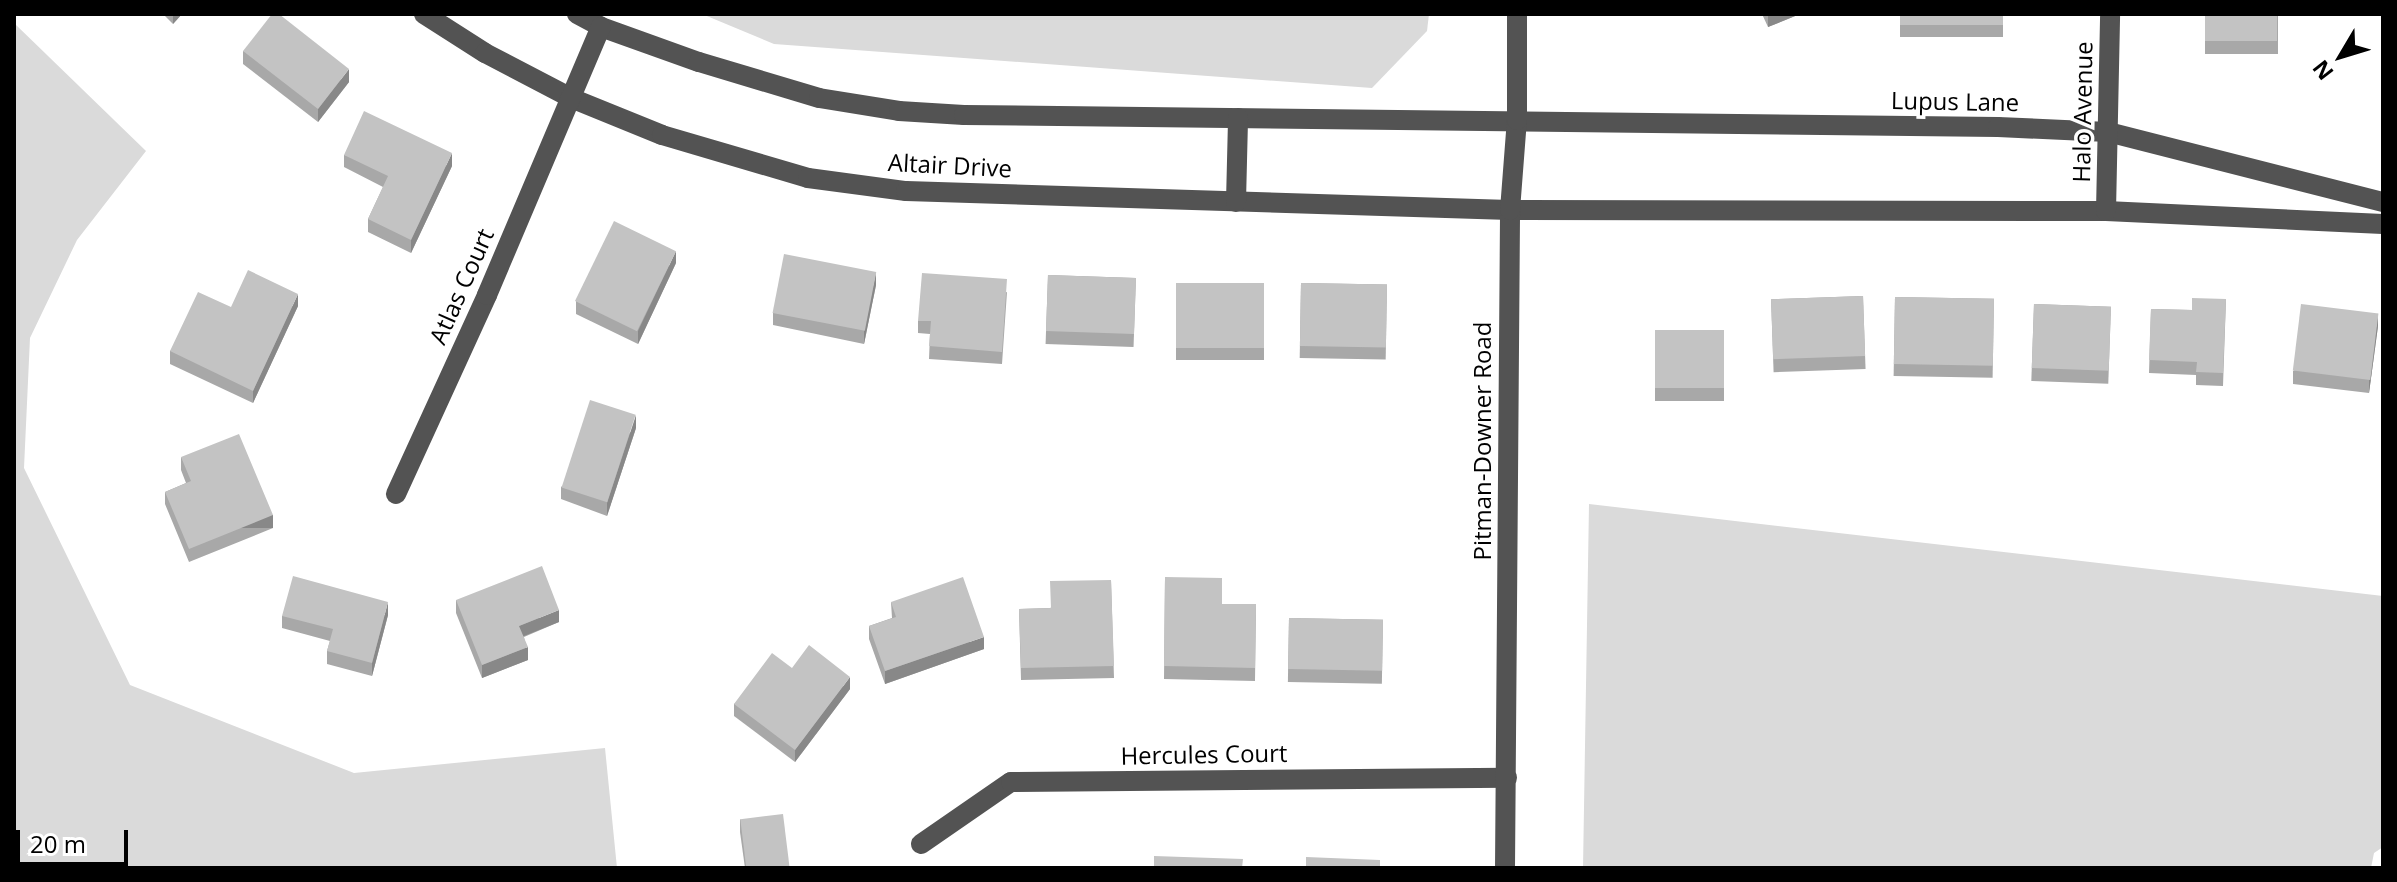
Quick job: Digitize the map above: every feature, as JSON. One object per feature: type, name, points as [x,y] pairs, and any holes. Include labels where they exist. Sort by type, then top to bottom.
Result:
[{"type":"street","name":"Altair Drive","points":[[424,14],[485,53],[571,98],[662,135],[808,178],[906,191],[1510,210]]},
{"type":"street","points":[[577,14],[601,27],[699,62],[819,98],[899,111],[964,115],[1517,120]]},
{"type":"street","name":"Pitman-Downer Road","points":[[1505,868],[1510,210],[1517,120],[1517,14]]},
{"type":"street","name":"Halo Avenue","points":[[2106,211],[2110,14]]},
{"type":"street","name":"Atlas Court","points":[[396,494],[601,27]]},
{"type":"street","points":[[1236,202],[1238,118]]},
{"type":"street","name":"Lupus Lane","points":[[1517,120],[1998,127],[2108,132],[2383,202]]},
{"type":"street","points":[[1510,210],[2106,211],[2383,224]]},
{"type":"street","name":"Hercules Court","points":[[921,844],[1011,782],[1507,778]]},
{"type":"shaded area","points":[[702,14],[1429,14],[1427,31],[1372,88],[774,44]]},
{"type":"shaded area","points":[[14,23],[146,151],[77,240],[30,338],[24,468],[130,685],[354,773],[605,748],[617,868],[14,868]]},
{"type":"shaded area","points":[[1589,504],[2383,596],[2383,847],[2374,853],[2371,868],[1583,868]]},
{"type":"building","points":[[272,14],[279,14],[349,69],[318,109],[243,51]]},
{"type":"building","points":[[1900,14],[2003,14],[2003,25],[1900,25]]},
{"type":"building","points":[[2205,14],[2277,14],[2277,41],[2205,41]]},
{"type":"building","points":[[364,111],[452,153],[411,240],[368,219],[388,176],[344,155]]},
{"type":"building","points":[[614,221],[676,251],[637,331],[575,301]]},
{"type":"building","points":[[784,254],[876,272],[865,331],[773,313]]},
{"type":"building","points":[[248,270],[298,294],[253,391],[170,351],[198,292],[231,307]]},
{"type":"building","points":[[922,273],[1007,279],[1002,352],[929,346],[931,321],[918,321]]},
{"type":"building","points":[[1048,275],[1136,278],[1134,334],[1046,331]]},
{"type":"building","points":[[1176,283],[1264,283],[1264,348],[1176,348]]},
{"type":"building","points":[[1301,283],[1387,285],[1386,347],[1300,346]]},
{"type":"building","points":[[1863,296],[1865,356],[1773,359],[1771,299]]},
{"type":"building","points":[[1895,297],[1994,299],[1993,366],[1894,364]]},
{"type":"building","points":[[2192,298],[2226,299],[2223,373],[2196,372],[2197,362],[2149,360],[2151,309],[2192,310]]},
{"type":"building","points":[[2034,304],[2111,307],[2109,371],[2032,368]]},
{"type":"building","points":[[2301,304],[2378,314],[2370,380],[2293,371]]},
{"type":"building","points":[[1655,330],[1724,330],[1724,388],[1655,388]]},
{"type":"building","points":[[590,400],[636,415],[607,502],[562,487]]},
{"type":"building","points":[[239,434],[273,515],[189,549],[165,492],[191,481],[181,457]]},
{"type":"building","points":[[542,566],[559,610],[519,626],[528,647],[482,665],[456,600]]},
{"type":"building","points":[[293,576],[388,602],[372,663],[327,651],[333,629],[282,616]]},
{"type":"building","points":[[963,577],[984,637],[885,671],[869,626],[896,617],[891,602]]},
{"type":"building","points":[[1165,577],[1222,578],[1222,604],[1256,604],[1255,668],[1164,666]]},
{"type":"building","points":[[1111,580],[1114,666],[1021,668],[1019,609],[1051,608],[1050,581]]},
{"type":"building","points":[[1289,618],[1383,620],[1382,671],[1288,669]]},
{"type":"building","points":[[809,645],[850,677],[795,750],[734,704],[772,653],[792,668]]},
{"type":"building","points":[[783,814],[790,868],[746,868],[740,819]]},
{"type":"building","points":[[1154,856],[1243,859],[1242,868],[1154,868]]},
{"type":"building","points":[[1306,857],[1380,860],[1380,868],[1306,868]]}]
